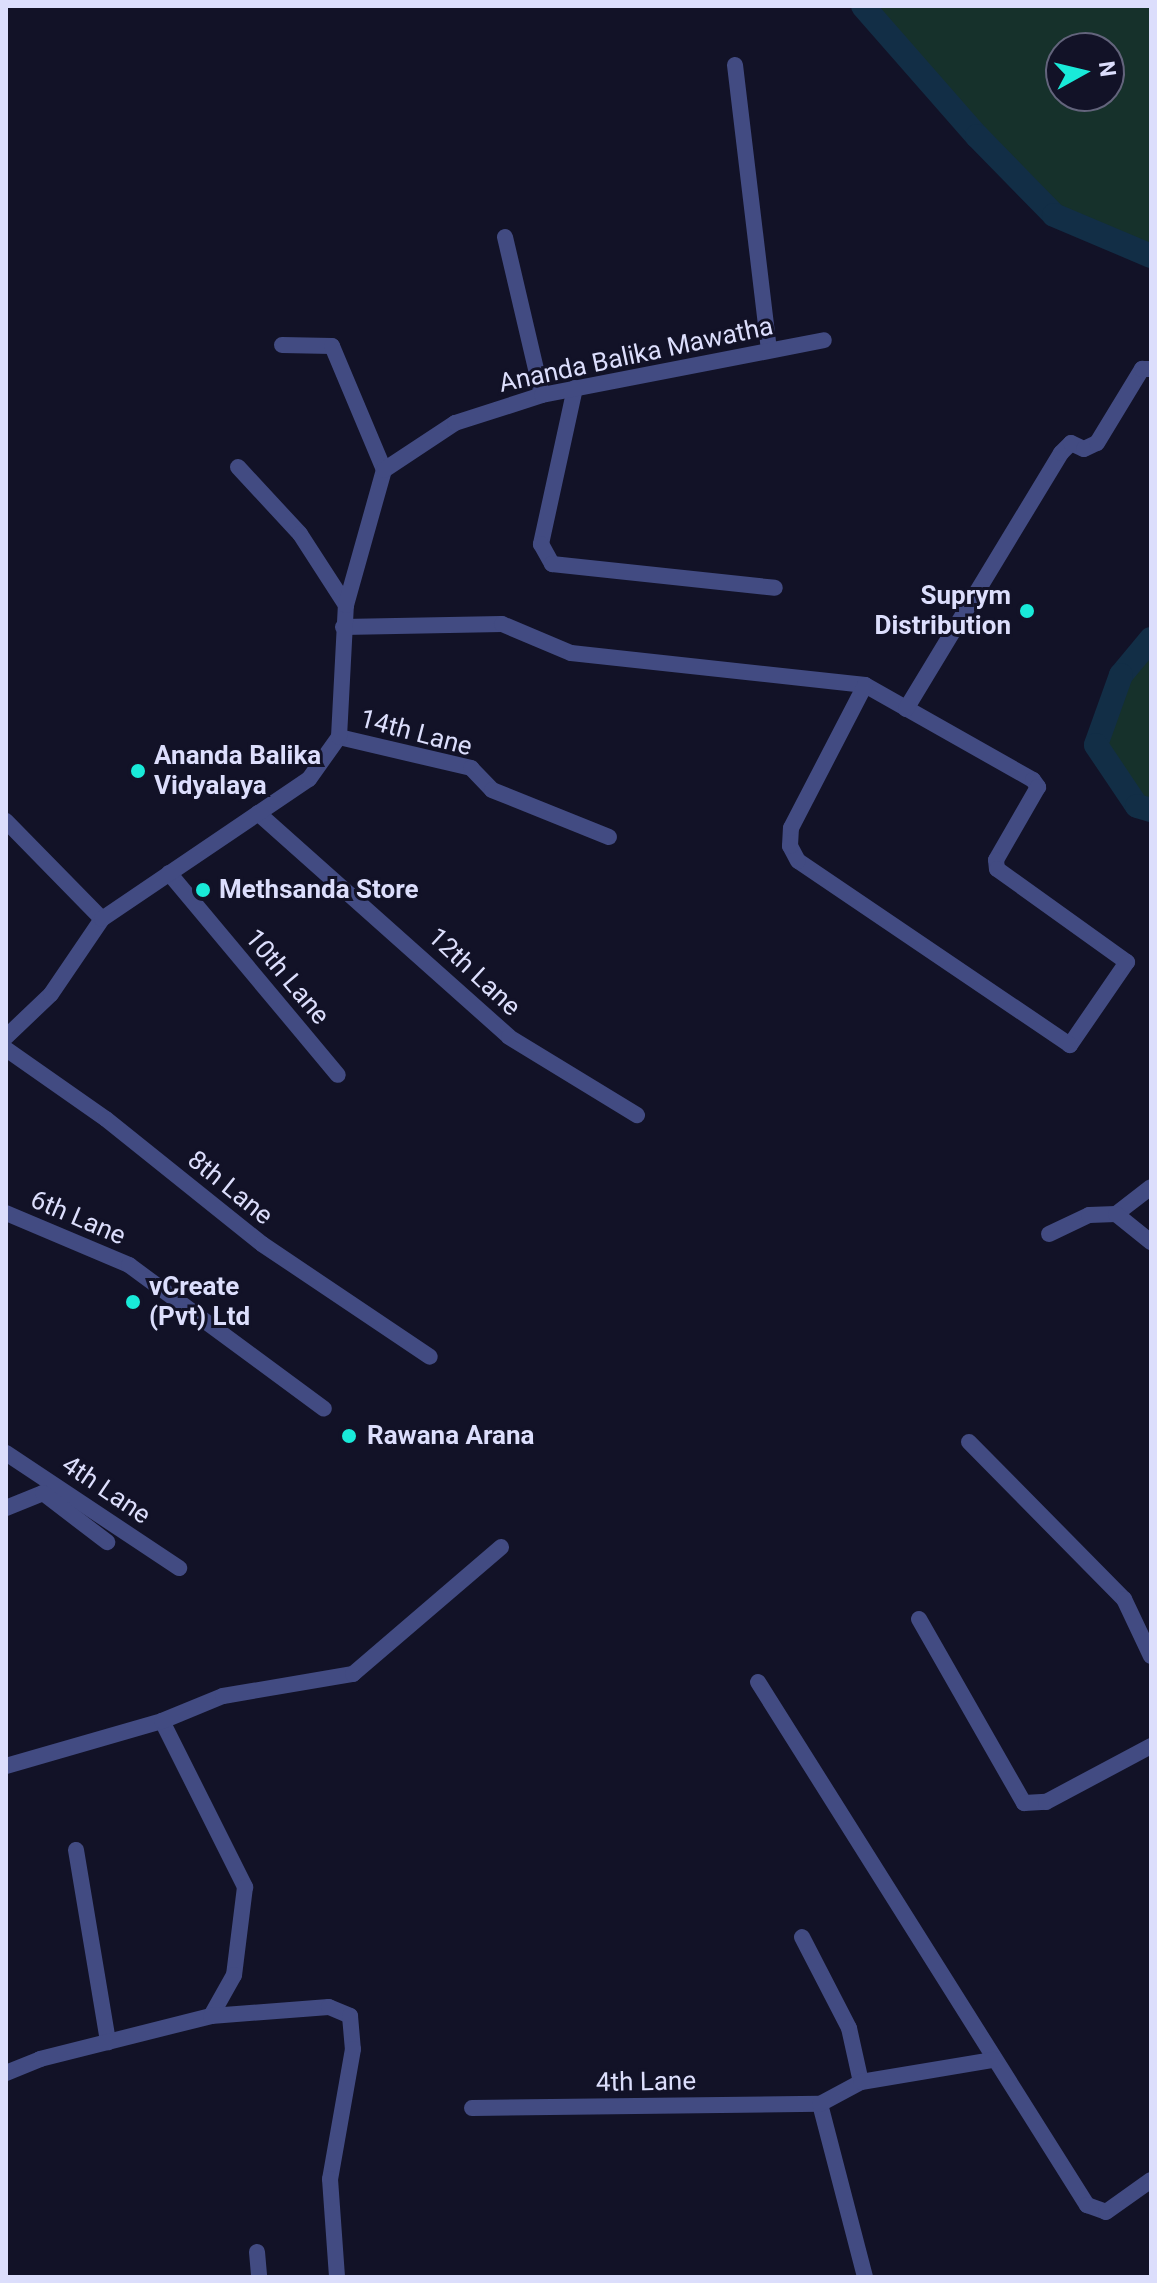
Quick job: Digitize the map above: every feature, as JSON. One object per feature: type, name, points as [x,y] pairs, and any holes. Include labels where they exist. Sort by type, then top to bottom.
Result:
[{"type":"street","points":[[735,65],[769,350]]},
{"type":"street","points":[[505,237],[542,395]]},
{"type":"street","name":"Ananda Balika Mawatha","points":[[384,470],[455,423],[542,395],[824,340]]},
{"type":"street","points":[[6,1037],[51,994],[102,919],[309,779],[339,737],[346,605],[384,470],[332,346],[282,345]]},
{"type":"street","points":[[906,709],[1061,453],[1071,443],[1084,449],[1097,443],[1142,369],[1151,369]]},
{"type":"street","points":[[575,388],[541,544],[552,564],[775,588]]},
{"type":"street","points":[[238,467],[300,534],[346,605]]},
{"type":"street","points":[[343,627],[502,624],[571,653],[865,685],[1033,780],[1038,787],[996,860],[997,869],[1127,962],[1070,1045],[798,861],[790,846],[791,828],[865,685]]},
{"type":"street","name":"14th Lane","points":[[339,737],[471,768],[492,790],[609,837]]},
{"type":"street","name":"12th Lane","points":[[258,813],[509,1037],[637,1115]]},
{"type":"street","points":[[6,821],[102,919]]},
{"type":"street","name":"10th Lane","points":[[169,873],[338,1075]]},
{"type":"street","name":"8th Lane","points":[[6,1049],[106,1119],[262,1244],[430,1357]]},
{"type":"street","points":[[1049,1234],[1089,1215],[1116,1214],[1151,1187]]},
{"type":"street","name":"6th Lane","points":[[6,1213],[129,1265],[324,1409]]},
{"type":"street","points":[[1116,1214],[1151,1242]]},
{"type":"street","points":[[969,1442],[1124,1599],[1151,1656]]},
{"type":"street","name":"4th Lane","points":[[6,1453],[179,1568]]},
{"type":"street","points":[[6,1508],[43,1493],[107,1542]]},
{"type":"street","points":[[6,1766],[162,1721],[223,1696],[353,1674],[501,1547]]},
{"type":"street","points":[[919,1619],[1024,1803],[1046,1802],[1151,1746]]},
{"type":"street","points":[[758,1682],[1087,2205],[1106,2212],[1151,2180]]},
{"type":"street","points":[[162,1721],[245,1887],[234,1975],[211,2016]]},
{"type":"street","points":[[76,1850],[108,2042]]},
{"type":"street","points":[[802,1937],[849,2028],[861,2082]]},
{"type":"street","points":[[6,2073],[108,2042],[211,2016],[329,2007],[350,2016],[353,2049],[330,2179],[337,2277]]},
{"type":"street","name":"4th Lane","points":[[472,2108],[820,2104],[861,2082],[993,2060]]},
{"type":"street","points":[[820,2104],[865,2277]]},
{"type":"street","points":[[257,2252],[259,2277]]},
{"type":"green space","points":[[863,6],[1151,6],[1151,256],[1054,215],[977,136]]},
{"type":"green space","points":[[1151,639],[1151,810],[1137,806],[1096,745],[1121,675]]},
{"type":"waterway","points":[[863,6],[977,136],[1054,215],[1151,256]]},
{"type":"waterway","points":[[1151,639],[1121,675],[1096,745],[1137,806],[1151,810]]},
{"type":"place","name":"Suprym Distribution","points":[[1027,611]]},
{"type":"place","name":"Ananda Balika Vidyalaya","points":[[138,771]]},
{"type":"place","name":"Methsanda Store","points":[[203,890]]},
{"type":"place","name":"vCreate (Pvt) Ltd","points":[[133,1302]]},
{"type":"place","name":"Rawana Arana","points":[[349,1436]]}]
